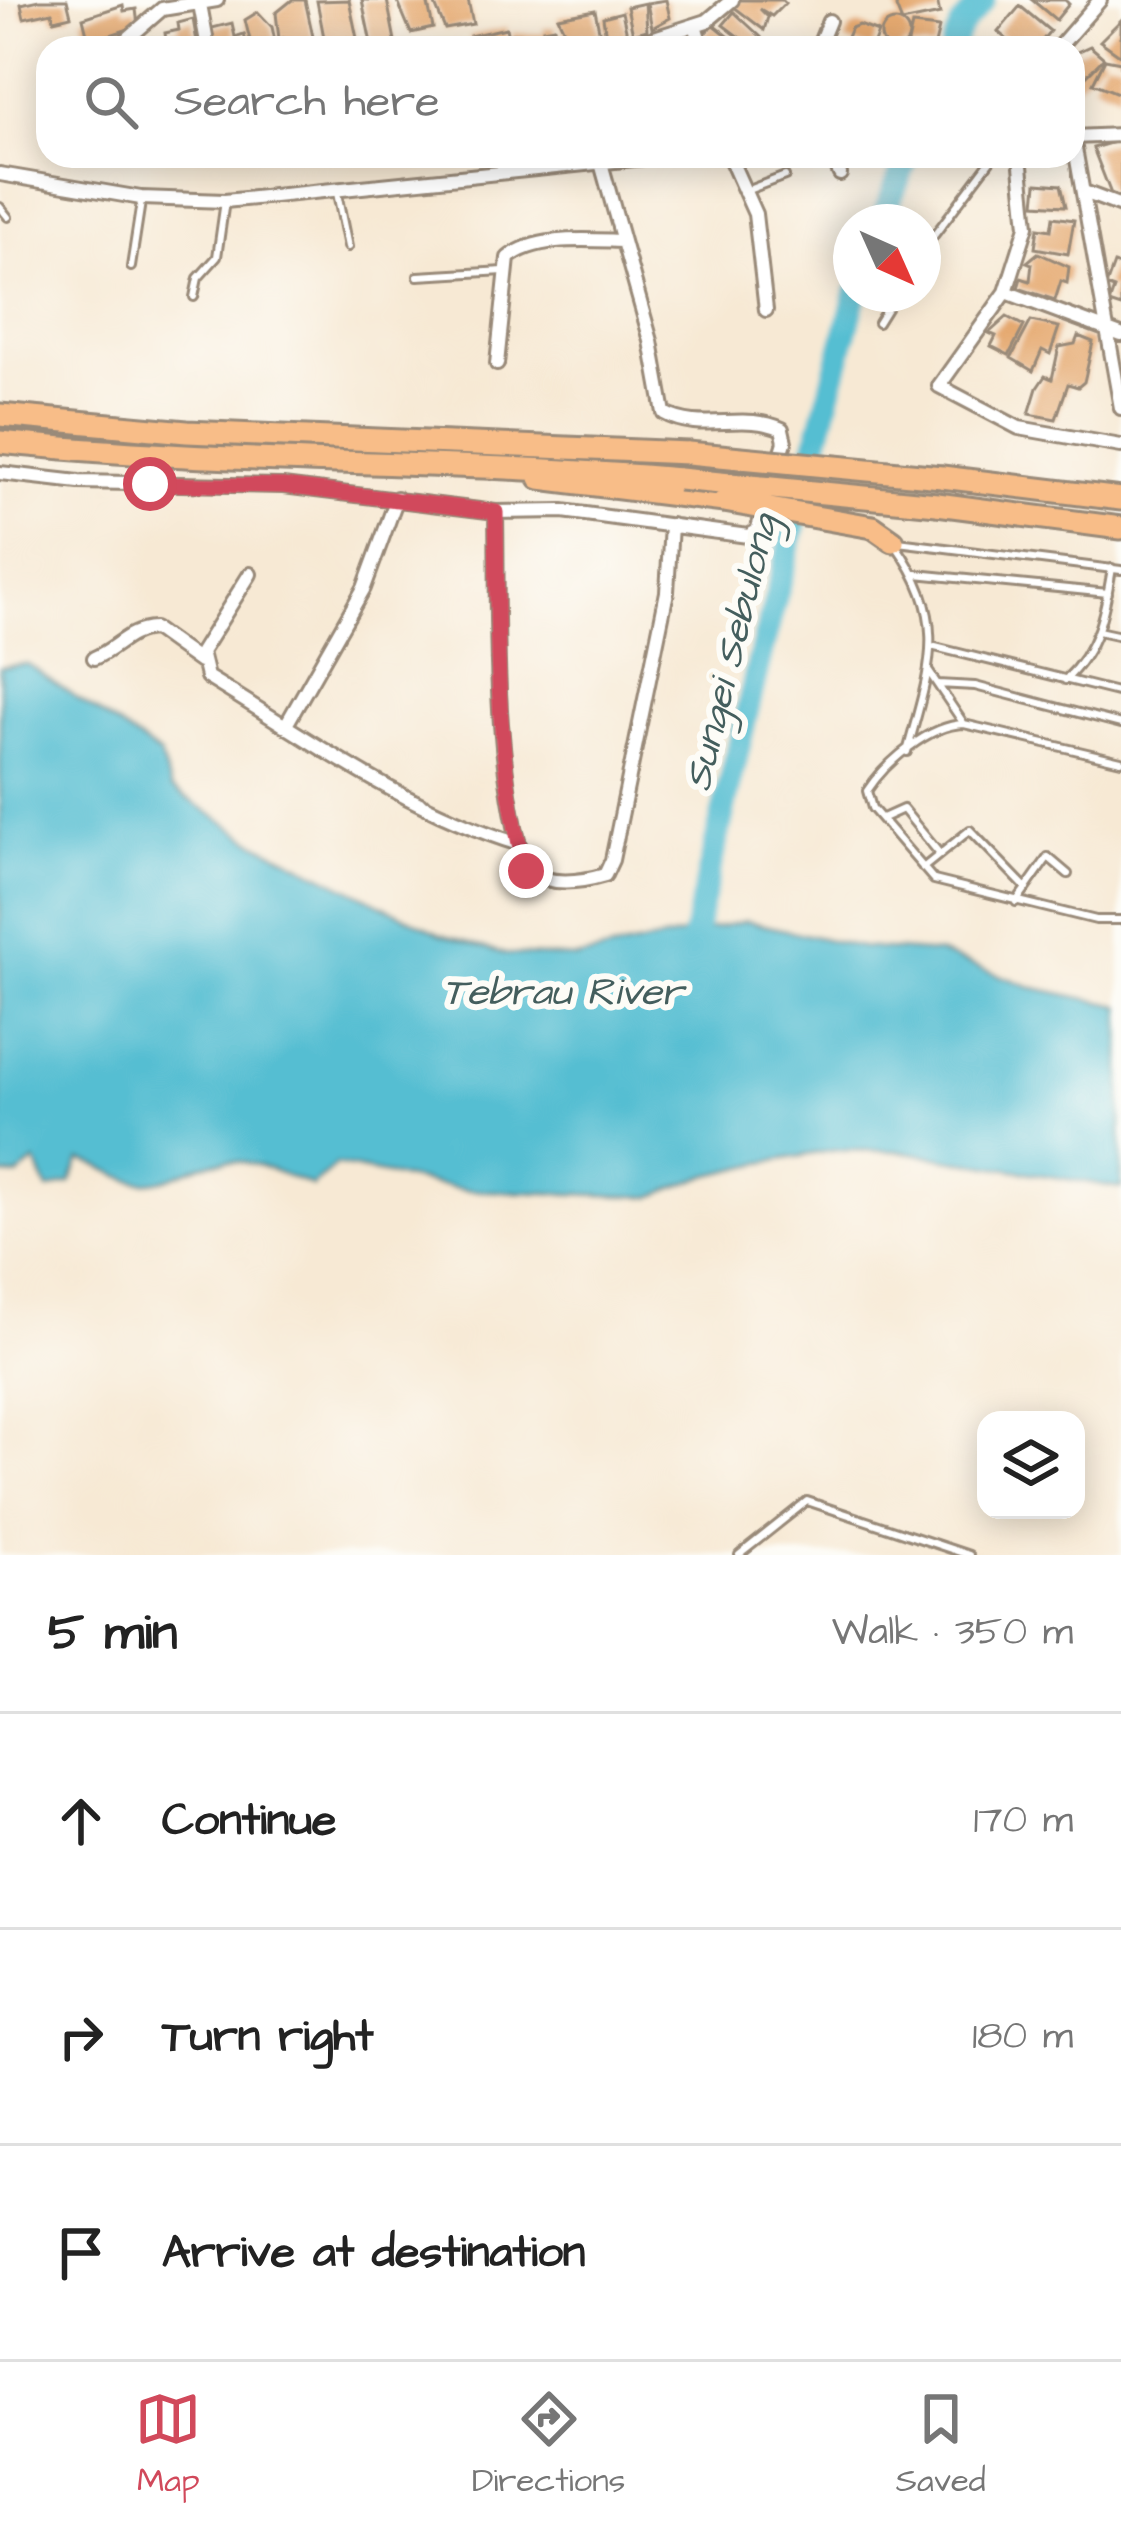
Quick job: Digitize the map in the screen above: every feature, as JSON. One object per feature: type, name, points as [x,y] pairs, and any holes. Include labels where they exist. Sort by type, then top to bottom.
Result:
[{"type":"highway","points":[[0,415],[187,432],[688,453],[1121,499]]},
{"type":"highway","points":[[0,442],[136,456],[679,478],[1121,528]]},
{"type":"highway","points":[[496,469],[579,487],[724,501],[873,526],[892,542]]},
{"type":"street","points":[[128,36],[158,4],[217,0]]},
{"type":"street","points":[[661,36],[716,17],[732,0]]},
{"type":"street","points":[[1068,36],[1100,0]]},
{"type":"street","points":[[200,4],[206,36]]},
{"type":"street","points":[[823,36],[830,21]]},
{"type":"street","points":[[695,25],[698,36]]},
{"type":"street","points":[[1085,136],[1121,135]]},
{"type":"street","points":[[0,174],[141,198],[225,201],[557,168]]},
{"type":"street","points":[[0,473],[150,484],[283,486],[496,512],[563,511],[748,536],[757,531],[785,442],[782,429],[765,421],[680,422],[664,413],[651,341],[602,168]]},
{"type":"street","points":[[736,168],[748,190],[764,263],[766,310]]},
{"type":"street","points":[[837,168],[840,174]]},
{"type":"street","points":[[1021,168],[1027,226],[1006,292],[942,378],[942,390],[1018,428],[1121,446]]},
{"type":"street","points":[[1079,168],[1114,333],[1121,408]]},
{"type":"street","points":[[1084,192],[1121,206]]},
{"type":"street","points":[[497,364],[504,271],[518,250],[574,240],[622,241]]},
{"type":"street","points":[[1006,292],[1114,333]]},
{"type":"street","points":[[286,725],[364,588],[397,498]]},
{"type":"street","points":[[496,512],[495,655],[503,774],[526,871],[542,881],[588,880],[605,874],[612,860],[667,592],[671,525]]},
{"type":"street","points":[[200,662],[250,574]]},
{"type":"street","points":[[94,658],[111,651],[128,632],[154,629],[200,662],[207,677],[453,824],[519,844]]},
{"type":"lane","points":[[941,226],[985,168]]},
{"type":"lane","points":[[748,190],[785,176]]},
{"type":"lane","points":[[337,193],[348,247]]},
{"type":"lane","points":[[131,267],[141,198]]},
{"type":"lane","points":[[194,297],[198,278],[217,257],[225,201]]},
{"type":"lane","points":[[0,207],[8,217]]},
{"type":"lane","points":[[418,276],[504,271]]},
{"type":"lane","points":[[878,323],[885,312]]},
{"type":"lane","points":[[892,542],[1116,569],[1089,655],[1065,680]]},
{"type":"lane","points":[[892,542],[916,574],[935,647],[906,754]]},
{"type":"lane","points":[[916,574],[1108,593]]},
{"type":"lane","points":[[1098,631],[1121,636]]},
{"type":"lane","points":[[935,647],[1121,693]]},
{"type":"lane","points":[[929,673],[964,724]]},
{"type":"lane","points":[[938,684],[975,686],[1121,724]]},
{"type":"lane","points":[[1121,761],[964,724],[938,727],[867,791],[882,819],[923,868],[945,884],[1096,920],[1121,920]]},
{"type":"lane","points":[[882,819],[892,809],[903,809],[939,853]]},
{"type":"lane","points":[[923,868],[970,830],[1025,888]]},
{"type":"lane","points":[[1016,902],[1048,857],[1068,874]]},
{"type":"lane","points":[[739,1555],[807,1501],[969,1555]]},
{"type":"water","name":"Tebrau River","points":[[27,664],[159,754],[171,788],[255,842],[441,934],[505,954],[576,958],[746,921],[860,947],[938,953],[1035,988],[1121,1006],[1121,1188],[900,1151],[836,1150],[702,1177],[652,1197],[465,1190],[336,1165],[312,1186],[234,1161],[144,1182],[80,1160],[70,1183],[48,1190],[35,1161],[18,1176],[0,1175],[0,667]]},
{"type":"building","points":[[67,0],[71,16],[54,20],[52,12],[24,18],[21,4]]},
{"type":"building","points":[[292,0],[305,0],[313,36],[279,36],[276,13]]},
{"type":"building","points":[[349,0],[356,36],[324,36],[317,1]]},
{"type":"building","points":[[362,0],[387,0],[394,36],[370,36]]},
{"type":"building","points":[[397,0],[427,0],[433,28],[411,33]]},
{"type":"building","points":[[433,0],[468,0],[473,24],[445,29]]},
{"type":"building","points":[[666,0],[670,18],[652,28],[647,3]]},
{"type":"building","points":[[739,0],[785,3],[772,16],[760,9],[768,17],[764,30],[734,7]]},
{"type":"building","points":[[899,0],[937,0],[940,14],[902,22],[896,7]]},
{"type":"building","points":[[1032,0],[1065,0],[1069,4],[1056,20]]},
{"type":"building","points":[[645,3],[647,30],[633,34],[627,7]]},
{"type":"building","points":[[123,5],[124,11],[136,9],[138,26],[107,36],[88,36],[83,18]]},
{"type":"building","points":[[1020,6],[1050,31],[1046,36],[998,32]]},
{"type":"building","points":[[595,10],[600,35],[567,36],[558,17]]},
{"type":"building","points":[[258,12],[274,36],[249,36],[245,20]]},
{"type":"building","points":[[622,12],[627,36],[606,36],[603,17]]},
{"type":"building","points":[[734,12],[760,36],[738,36],[723,25]]},
{"type":"building","points":[[193,19],[196,36],[165,36],[179,30],[178,23]]},
{"type":"building","points":[[1121,20],[1121,56],[1100,41]]},
{"type":"building","points":[[890,22],[900,22],[909,36],[881,36]]},
{"type":"building","points":[[232,23],[235,36],[209,36],[208,29]]},
{"type":"building","points":[[713,24],[728,36],[703,36]]},
{"type":"building","points":[[859,25],[878,32],[876,36],[848,36]]},
{"type":"building","points":[[912,25],[939,28],[937,36],[910,36]]},
{"type":"building","points":[[554,27],[556,36],[512,33],[544,34],[543,29]]},
{"type":"building","points":[[506,28],[508,36],[470,36]]},
{"type":"building","points":[[1090,46],[1104,58],[1085,77],[1085,48]]},
{"type":"building","points":[[1105,59],[1121,62],[1120,94],[1093,83]]},
{"type":"building","points":[[1121,140],[1121,196],[1113,199],[1093,148]]},
{"type":"building","points":[[1037,183],[1061,185],[1066,206],[1035,204]]},
{"type":"building","points":[[1053,217],[1074,220],[1068,254],[1035,248],[1038,228],[1051,230]]},
{"type":"building","points":[[1038,253],[1069,267],[1067,283],[1061,281],[1055,300],[1018,288],[1021,278],[1030,281],[1032,264],[1027,262]]},
{"type":"building","points":[[1114,264],[1121,266],[1121,307],[1109,303],[1114,289],[1106,286]]},
{"type":"building","points":[[1007,317],[1024,326],[1009,355],[991,346],[996,336],[989,333]]},
{"type":"building","points":[[1031,321],[1059,327],[1050,354],[1042,350],[1033,371],[1011,358]]},
{"type":"building","points":[[1078,336],[1093,342],[1084,382],[1078,387],[1068,384],[1056,419],[1029,414],[1037,388],[1045,376],[1052,379],[1059,347],[1075,344]]},
{"type":"waterway","name":"Sungei Sebulong","points":[[957,36],[984,0]]},
{"type":"waterway","name":"Sungei Sebulong","points":[[888,204],[903,168]]},
{"type":"waterway","name":"Sungei Sebulong","points":[[688,961],[759,661],[851,312]]},
{"type":"route","points":[[150,484],[283,486],[496,512],[495,655],[503,774],[526,871]]}]
